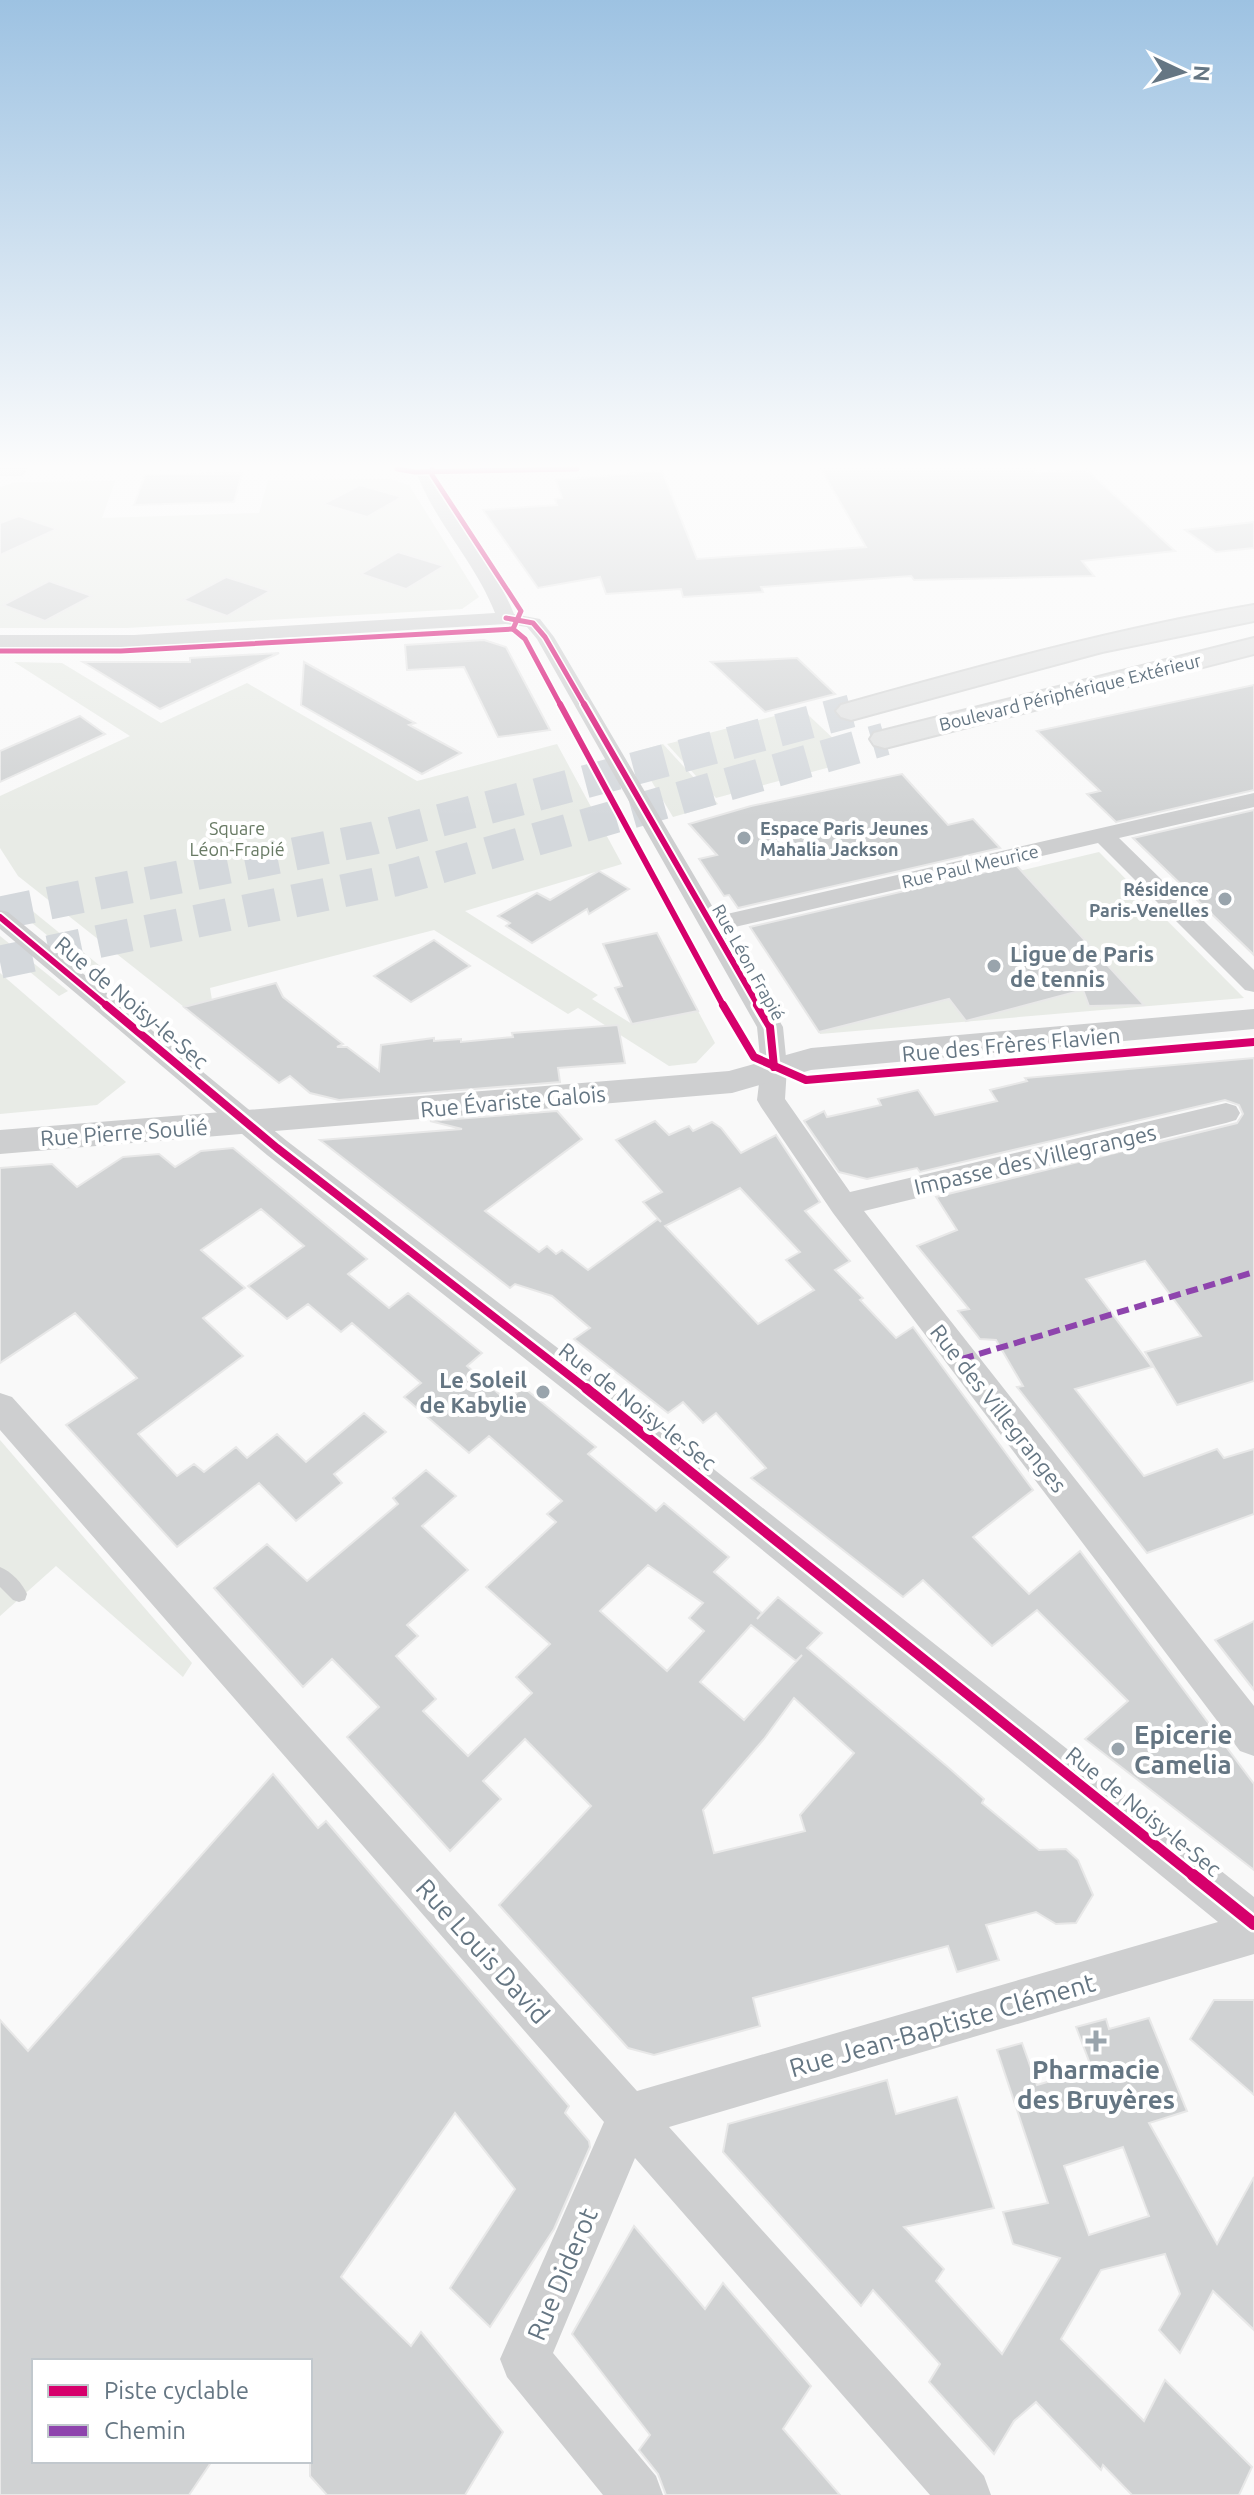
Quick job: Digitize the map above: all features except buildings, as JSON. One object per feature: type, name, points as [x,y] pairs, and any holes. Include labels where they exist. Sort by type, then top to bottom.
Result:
[{"type":"highway","points":[[1200,621],[1254,596]]},
{"type":"highway","points":[[851,711],[1067,652],[1200,621],[1254,613]]},
{"type":"highway","name":"Boulevard Périphérique Extérieur","points":[[885,739],[1254,646]]},
{"type":"street","points":[[0,641],[134,641],[506,618],[492,585]]},
{"type":"street","name":"Rue Léon Frapié","points":[[506,618],[533,623],[545,637],[770,1027],[774,1067]]},
{"type":"street","name":"Rue Paul Meurice","points":[[711,925],[1254,800]]},
{"type":"street","points":[[1103,835],[1254,984]]},
{"type":"street","name":"Rue de Noisy-le-Sec","points":[[0,917],[248,1122],[636,1427],[1254,1924]]},
{"type":"street","name":"Rue des Frères Flavien","points":[[774,1067],[826,1058],[1254,1019]]},
{"type":"street","name":"Rue Évariste Galois","points":[[248,1122],[732,1082],[774,1067]]},
{"type":"street","name":"Rue des Villegranges","points":[[774,1067],[771,1100],[843,1205],[1254,1737]]},
{"type":"street","name":"Impasse des Villegranges","points":[[843,1205],[1226,1113]]},
{"type":"street","name":"Rue Pierre Soulié","points":[[0,1142],[248,1122]]},
{"type":"street","name":"Rue Louis David","points":[[0,1407],[965,2495]]},
{"type":"street","name":"Rue Jean-Baptiste Clément","points":[[630,2116],[1254,1933]]},
{"type":"street","name":"Rue Diderot","points":[[630,2116],[525,2359],[637,2495]]},
{"type":"lane","points":[[0,1575],[19,1594]]},
{"type":"green space","points":[[0,585],[44,585],[4,605],[44,621],[92,596],[61,585],[210,585],[185,599],[249,596],[257,599],[270,591],[253,585],[396,585],[406,589],[412,585],[472,585],[479,597],[462,609],[127,628],[0,628]]},
{"type":"green space","name":"Square Léon-Frapié","points":[[14,662],[62,663],[161,723],[247,683],[417,781],[557,744],[622,864],[465,911],[598,995],[592,999],[632,1024],[698,1011],[715,1043],[696,1063],[669,1066],[578,1008],[568,1014],[434,930],[210,988],[212,1000],[184,1007],[18,876],[0,848],[0,796],[130,736]]},
{"type":"green space","points":[[802,709],[856,760],[716,798],[667,744]]},
{"type":"green space","points":[[663,744],[718,804],[673,817],[634,752]]},
{"type":"green space","name":"Ligue de Paris de tennis","points":[[1099,852],[1244,998],[820,1034],[755,934]]},
{"type":"green space","points":[[19,900],[105,970],[96,975],[10,905]]},
{"type":"green space","points":[[0,936],[68,991],[59,996],[0,947]]},
{"type":"green space","points":[[0,973],[126,1082],[97,1105],[0,1114]]},
{"type":"green space","points":[[0,1440],[192,1663],[183,1677],[56,1566],[0,1616]]},
{"type":"tunnel","points":[[0,913],[374,838],[851,711]]},
{"type":"tunnel","points":[[0,962],[395,880],[885,739]]},
{"type":"marked path","points":[[962,1359],[1254,1272]]},
{"type":"cycle path","points":[[504,585],[521,611],[513,629]]},
{"type":"cycle path","points":[[506,618],[533,623],[545,637],[770,1027],[774,1067]]},
{"type":"cycle path","points":[[513,629],[525,639],[739,1035],[754,1057],[806,1080],[1254,1042]]},
{"type":"cycle path","points":[[0,651],[121,651],[513,629]]},
{"type":"cycle path","points":[[0,917],[277,1148],[636,1427],[1254,1924]]},
{"type":"place","name":"Espace Paris Jeunes Mahalia Jackson","points":[[744,838]]},
{"type":"place","name":"Résidence Paris-Venelles","points":[[1225,899]]},
{"type":"place","name":"Ligue de Paris de tennis","points":[[994,966]]},
{"type":"place","name":"Le Soleil de Kabylie","points":[[543,1392]]},
{"type":"place","name":"Epicerie Camelia","points":[[1118,1749]]},
{"type":"place","name":"Pharmacie des Bruyères","points":[[1096,2041]]}]
